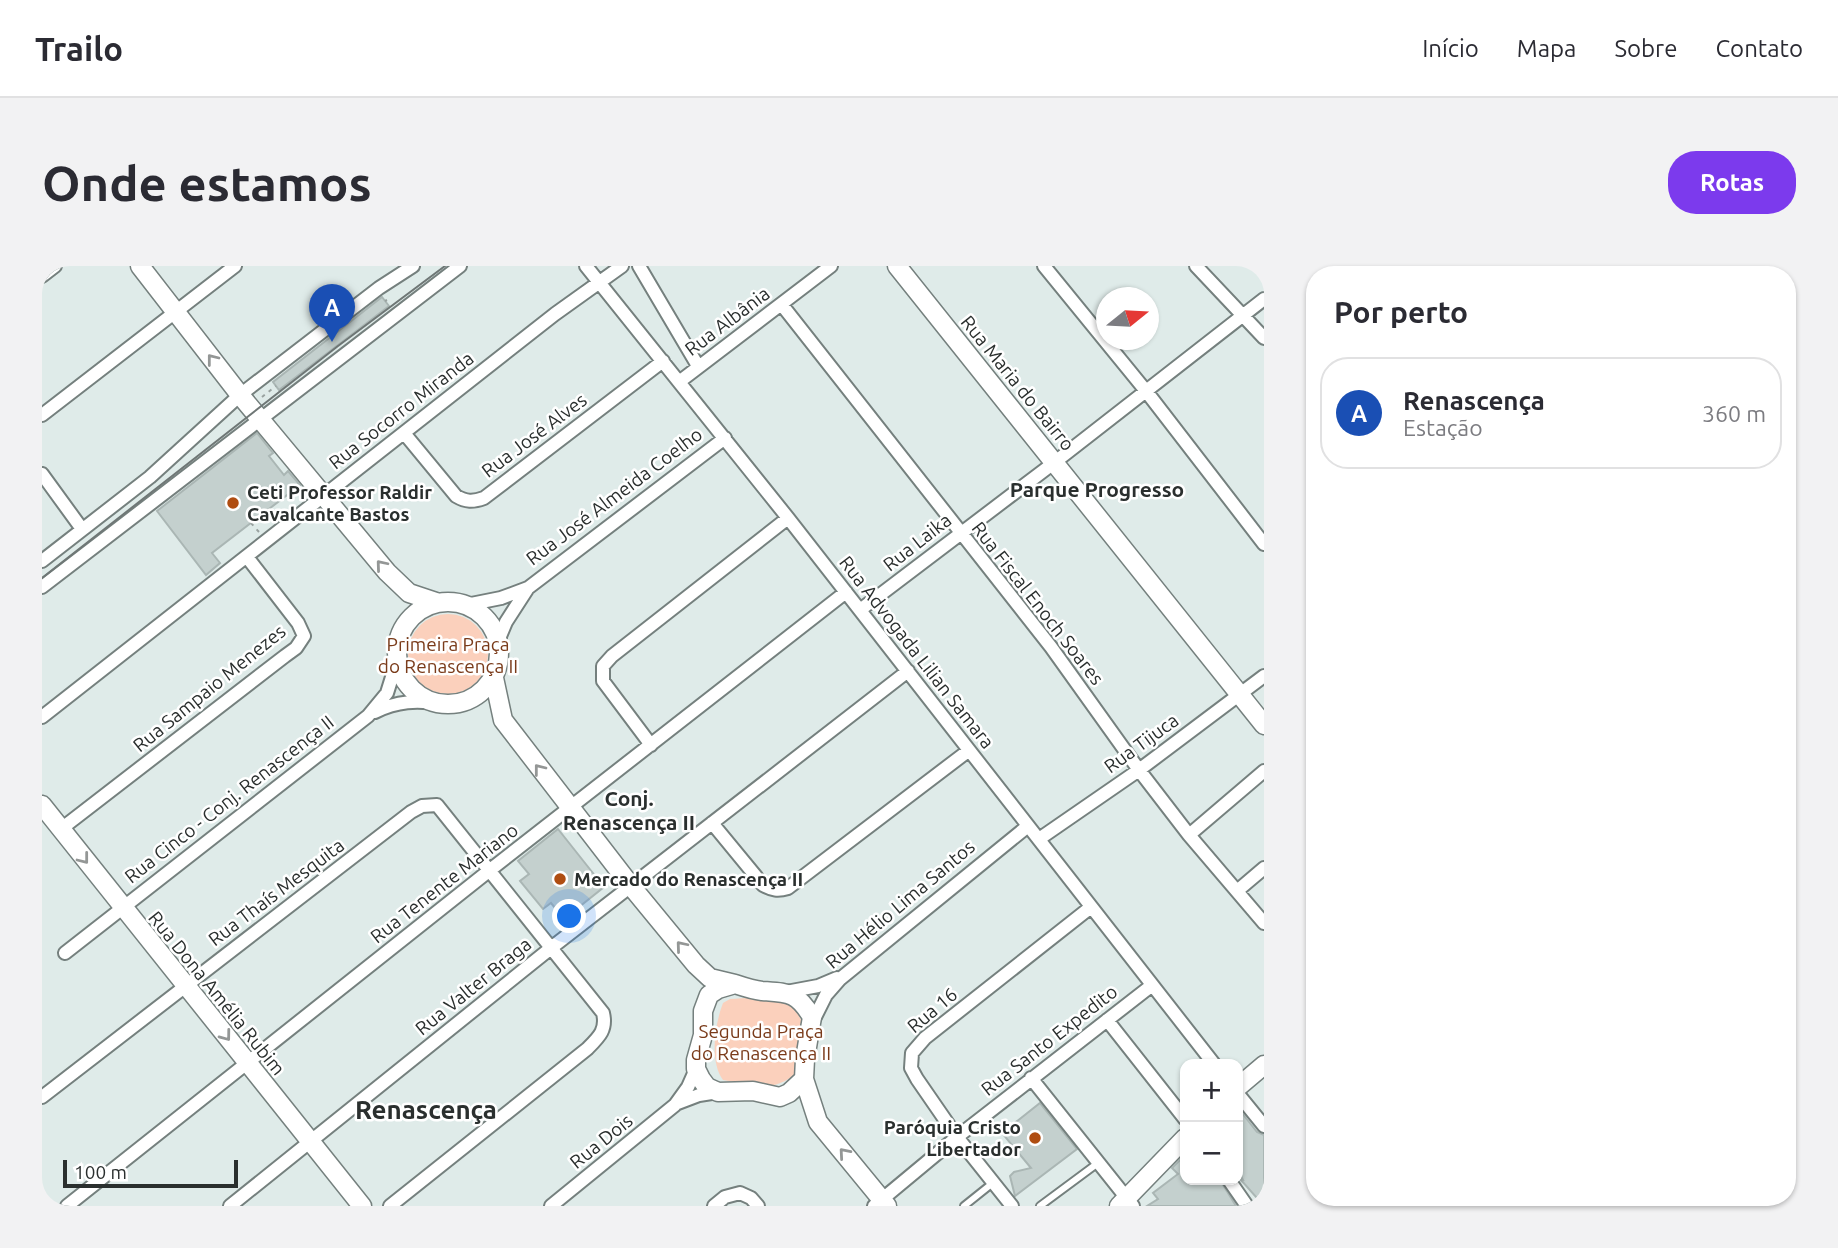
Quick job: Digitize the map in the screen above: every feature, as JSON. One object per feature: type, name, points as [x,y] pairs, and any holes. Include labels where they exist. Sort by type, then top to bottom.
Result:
[{"type":"street","points":[[42,276],[55,266]]},
{"type":"street","points":[[140,266],[387,572],[409,593],[436,602],[453,601],[466,605],[480,612],[488,621],[498,641],[500,656],[494,678],[480,694],[468,701],[454,704],[408,701],[368,716]]},
{"type":"street","points":[[42,415],[235,266]]},
{"type":"street","points":[[42,561],[150,477],[398,314],[460,266]]},
{"type":"street","name":"Rua Advogada Lilian Samara","points":[[586,266],[788,518],[1210,1059]]},
{"type":"street","name":"Rua Socorro Miranda","points":[[42,717],[323,495],[622,266]]},
{"type":"street","points":[[639,266],[698,366]]},
{"type":"street","name":"Rua Albânia","points":[[679,382],[831,266]]},
{"type":"street","name":"Rua Maria do Bairro","points":[[897,266],[1264,725]]},
{"type":"street","points":[[1044,266],[1146,391],[1264,544]]},
{"type":"street","points":[[1196,266],[1264,338]]},
{"type":"street","points":[[42,587],[252,408],[379,288],[407,267]]},
{"type":"street","name":"Rua Laika","points":[[860,610],[1264,299]]},
{"type":"street","name":"Rua Fiscal Enoch Soares","points":[[782,305],[1051,647],[1189,835],[1264,923]]},
{"type":"street","name":"Rua José Alves","points":[[404,433],[456,496],[467,501],[476,501],[484,498],[663,361]]},
{"type":"street","name":"Rua José Almeida Coelho","points":[[528,588],[725,438]]},
{"type":"street","points":[[42,474],[82,529]]},
{"type":"street","points":[[651,745],[603,681],[603,666],[612,656],[788,518]]},
{"type":"street","name":"Rua Sampaio Menezes","points":[[61,829],[302,641],[304,636],[298,623],[247,557]]},
{"type":"street","points":[[466,605],[501,598],[528,588]]},
{"type":"street","points":[[498,641],[506,622],[528,588]]},
{"type":"street","name":"Rua Tenente Mariano","points":[[67,1206],[846,593]]},
{"type":"street","points":[[436,602],[418,611],[408,621],[397,647],[397,661],[412,690],[425,699],[441,704]]},
{"type":"street","name":"Rua Cinco - Conj. Renascença II","points":[[65,953],[368,716],[387,693],[397,661]]},
{"type":"street","name":"Rua Valter Braga","points":[[230,1206],[551,948],[908,671]]},
{"type":"street","name":"Rua Tijuca","points":[[1039,839],[1139,770],[1264,676]]},
{"type":"street","points":[[494,678],[503,720],[631,886],[710,978],[754,990],[786,992],[825,984],[855,966]]},
{"type":"street","points":[[712,823],[763,885],[769,889],[782,890],[968,751]]},
{"type":"street","points":[[1189,835],[1264,771]]},
{"type":"street","name":"Rua Thaís Mesquita","points":[[42,1097],[422,806],[433,804],[442,808],[491,870],[603,1013],[605,1022],[601,1035],[488,1130],[390,1206]]},
{"type":"street","name":"Rua Dona Amélia Rubim","points":[[42,805],[362,1206]]},
{"type":"street","name":"Rua Hélio Lima Santos","points":[[811,1026],[826,995],[855,966],[1028,826]]},
{"type":"street","points":[[1237,891],[1264,868]]},
{"type":"street","name":"Rua 16","points":[[1012,1206],[957,1137],[914,1074],[910,1063],[912,1053],[925,1038],[1091,907]]},
{"type":"street","points":[[675,1105],[688,1087],[696,1069],[703,1035],[702,1011],[709,995],[735,984]]},
{"type":"street","name":"Rua Santo Expedito","points":[[881,1204],[957,1137],[1151,985]]},
{"type":"street","points":[[786,992],[805,1005],[812,1017],[804,1079],[818,1122],[881,1204]]},
{"type":"street","points":[[1107,1020],[1180,1113]]},
{"type":"street","points":[[1243,1083],[1264,1065]]},
{"type":"street","points":[[696,1069],[707,1087],[718,1092]]},
{"type":"street","points":[[1031,1078],[1100,1162],[1127,1203],[1180,1144]]},
{"type":"street","points":[[675,1105],[699,1095],[718,1092],[753,1091],[780,1097],[789,1093],[804,1079]]},
{"type":"street","points":[[1243,1100],[1264,1126]]},
{"type":"street","name":"Rua Dois","points":[[551,1206],[675,1105]]},
{"type":"street","points":[[1232,1185],[1247,1206]]},
{"type":"street","points":[[715,1206],[725,1197],[740,1193],[751,1198],[758,1206]]},
{"type":"lane","points":[[1040,1206],[1100,1162]]},
{"type":"lane","points":[[964,1206],[994,1182]]},
{"type":"path","points":[[379,288],[398,314]]},
{"type":"path","points":[[252,408],[276,386]]},
{"type":"green space","name":"Primeira Praça do Renascença II","points":[[448,614],[463,617],[476,626],[485,639],[488,654],[485,669],[476,682],[463,691],[448,694],[433,691],[420,682],[411,669],[408,654],[411,639],[420,626],[433,617]]},
{"type":"green space","name":"Segunda Praça do Renascença II","points":[[730,999],[772,999],[790,1006],[797,1013],[803,1034],[797,1072],[771,1086],[723,1080],[716,1063],[715,1042],[723,1003]]},
{"type":"building","points":[[382,297],[389,306],[279,390],[273,382]]},
{"type":"building","name":"Ceti Professor Raldir Cavalcante Bastos","points":[[257,433],[273,453],[269,456],[284,475],[288,471],[300,485],[212,553],[220,563],[206,575],[157,511]]},
{"type":"building","points":[[558,829],[604,887],[564,919],[551,903],[543,909],[520,881],[529,874],[518,861]]},
{"type":"building","points":[[1040,1103],[1077,1149],[1015,1196],[1010,1176],[1014,1172],[1031,1168],[1002,1133]]},
{"type":"building","points":[[1243,1114],[1257,1132],[1264,1135],[1264,1206],[1243,1182]]},
{"type":"building","points":[[1180,1160],[1180,1185],[1223,1185],[1236,1206],[1147,1206],[1158,1199],[1153,1193],[1178,1174],[1172,1168]]},
{"type":"tram line","points":[[42,578],[338,346],[445,266]]},
{"type":"place","name":"Renascença","points":[[332,342]]},
{"type":"place","name":"Ceti Professor Raldir Cavalcante Bastos","points":[[233,503]]},
{"type":"place","name":"Mercado do Renascença II","points":[[560,879]]},
{"type":"place","name":"Paróquia Cristo Libertador","points":[[1035,1138]]},
{"type":"district","name":"Parque Progresso","points":[[1097,490]]},
{"type":"district","name":"Conj. Renascença II","points":[[629,811]]},
{"type":"district","name":"Renascença","points":[[426,1110]]}]
